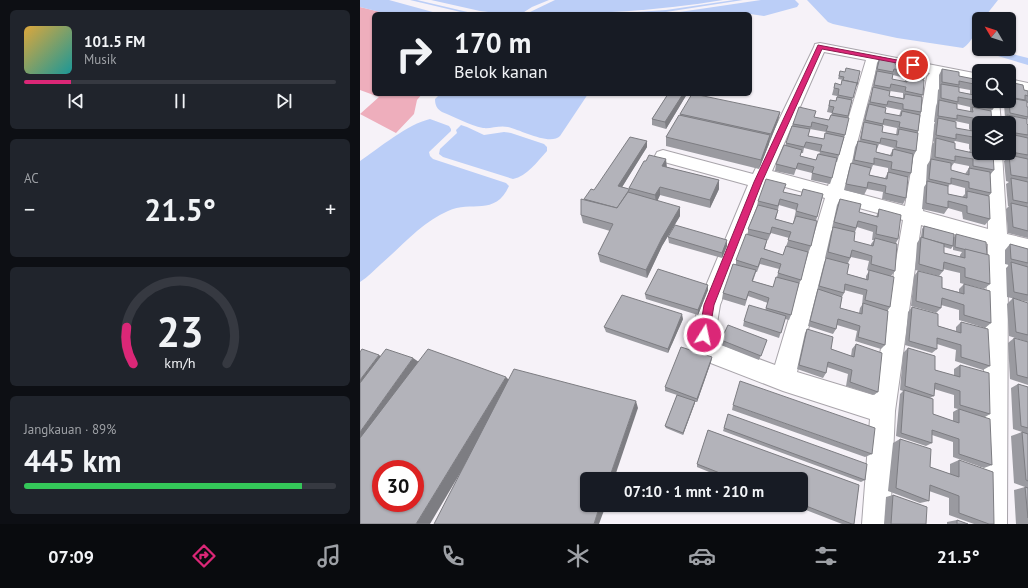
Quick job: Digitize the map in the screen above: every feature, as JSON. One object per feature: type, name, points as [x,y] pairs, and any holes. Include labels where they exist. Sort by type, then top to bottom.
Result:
[{"type":"street","points":[[884,410],[784,379],[711,352],[704,335],[709,305],[760,178],[820,47],[972,77]]},
{"type":"street","points":[[784,379],[873,57]]},
{"type":"street","points":[[876,524],[884,410],[934,77],[939,70]]},
{"type":"street","points":[[1016,85],[1028,87]]},
{"type":"street","points":[[663,156],[836,194],[1028,247]]},
{"type":"street","points":[[993,524],[998,239],[994,160]]},
{"type":"shaded area","points":[[360,7],[381,12],[372,12],[372,94],[360,90]]},
{"type":"shaded area","points":[[376,96],[420,96],[417,100],[414,114],[396,133],[360,114],[379,97]]},
{"type":"water","points":[[360,0],[389,0],[433,12],[380,12],[360,7]]},
{"type":"water","points":[[431,0],[549,0],[524,12],[480,11]]},
{"type":"water","points":[[555,0],[723,0],[675,7],[626,11],[530,12]]},
{"type":"water","points":[[761,0],[795,0],[799,4],[797,7],[764,16],[752,14],[752,12],[680,12]]},
{"type":"water","points":[[807,0],[998,0],[989,12],[972,12],[972,38],[963,48],[897,38],[828,22]]},
{"type":"water","points":[[1016,55],[1028,58],[1028,65],[998,56]]},
{"type":"water","points":[[438,96],[587,96],[560,136],[555,139],[535,136],[508,127],[478,127],[442,112],[436,105],[435,99]]},
{"type":"water","points":[[430,119],[449,126],[451,129],[451,131],[429,152],[433,159],[506,183],[509,186],[503,196],[490,205],[457,208],[448,211],[430,221],[360,282],[360,161],[403,131]]},
{"type":"water","points":[[461,125],[484,135],[504,132],[511,133],[544,144],[547,147],[547,151],[527,172],[513,179],[443,157],[439,154],[440,149],[457,133],[456,130]]},
{"type":"building","points":[[880,57],[895,60],[895,64],[909,67],[909,62],[925,65],[924,79],[907,75],[908,71],[894,69],[893,72],[877,69]]},
{"type":"building","points":[[846,68],[860,71],[857,85],[857,83],[843,80],[844,77],[839,76],[840,71],[845,72]]},
{"type":"building","points":[[942,69],[959,72],[959,76],[972,79],[972,84],[959,81],[959,85],[942,82]]},
{"type":"building","points":[[877,71],[893,74],[892,79],[907,82],[907,77],[924,80],[923,95],[905,91],[906,87],[891,84],[890,88],[874,85]]},
{"type":"building","points":[[842,80],[857,83],[853,98],[838,95],[839,89],[834,88],[835,83],[841,85]]},
{"type":"building","points":[[941,84],[959,87],[959,92],[972,95],[972,100],[958,97],[958,102],[941,98]]},
{"type":"building","points":[[1016,84],[1023,85],[1024,90],[1028,91],[1028,96],[1025,95],[1025,100],[1016,98]]},
{"type":"building","points":[[873,87],[890,91],[889,96],[904,99],[905,94],[922,97],[921,112],[903,109],[903,104],[888,101],[887,105],[870,102]]},
{"type":"building","points":[[667,96],[682,96],[665,122],[652,119]]},
{"type":"building","points":[[691,96],[704,96],[780,112],[771,134],[680,114]]},
{"type":"building","points":[[837,97],[852,100],[848,116],[832,113],[834,107],[829,106],[830,100],[836,101]]},
{"type":"building","points":[[1016,99],[1027,101],[1028,117],[1010,113],[1010,108],[1016,108]]},
{"type":"building","points":[[939,100],[957,104],[957,109],[973,112],[972,108],[977,108],[991,111],[991,116],[972,116],[972,118],[957,115],[957,119],[938,116]]},
{"type":"building","points":[[869,104],[886,108],[885,113],[901,116],[902,111],[920,115],[918,131],[899,127],[900,122],[884,119],[883,124],[865,120]]},
{"type":"building","points":[[799,107],[816,111],[814,117],[829,120],[831,115],[849,118],[845,135],[826,131],[828,126],[812,122],[811,127],[793,124]]},
{"type":"building","points":[[679,115],[770,135],[761,160],[666,137]]},
{"type":"building","points":[[1016,117],[1027,119],[1028,135],[1016,133]]},
{"type":"building","points":[[938,118],[956,122],[956,128],[972,131],[972,137],[956,134],[956,139],[936,135]]},
{"type":"building","points":[[864,122],[883,126],[882,132],[898,135],[899,129],[918,133],[916,151],[896,147],[897,141],[881,138],[880,143],[861,139]]},
{"type":"building","points":[[792,126],[810,129],[808,136],[824,139],[825,133],[844,137],[839,155],[820,151],[822,145],[806,142],[804,147],[786,143]]},
{"type":"building","points":[[1016,135],[1028,138],[1028,155],[1016,153]]},
{"type":"building","points":[[630,137],[647,141],[618,186],[629,190],[617,208],[584,199],[591,189],[594,190]]},
{"type":"building","points":[[936,138],[955,143],[955,149],[972,153],[972,159],[955,156],[955,161],[935,157]]},
{"type":"building","points":[[858,141],[877,145],[876,152],[892,156],[893,149],[913,154],[911,173],[891,169],[892,162],[874,158],[874,164],[854,160]]},
{"type":"building","points":[[784,145],[802,150],[800,156],[816,160],[818,154],[837,158],[832,178],[812,173],[814,167],[798,163],[796,169],[776,164]]},
{"type":"building","points":[[649,155],[666,159],[662,166],[719,180],[710,200],[660,187],[655,195],[629,188]]},
{"type":"building","points":[[1016,156],[1028,159],[1028,178],[1011,175],[1010,160],[1016,160]]},
{"type":"building","points":[[931,159],[951,163],[951,170],[969,175],[969,168],[990,172],[991,193],[969,188],[969,182],[951,178],[951,184],[929,179]]},
{"type":"building","points":[[973,160],[993,160],[994,170],[973,166]]},
{"type":"building","points":[[851,163],[871,168],[869,175],[887,179],[888,172],[908,177],[906,198],[885,193],[886,186],[868,182],[867,188],[846,184]]},
{"type":"building","points":[[1011,178],[1028,182],[1028,203],[1013,200]]},
{"type":"building","points":[[766,179],[786,184],[783,192],[801,196],[803,189],[823,194],[817,217],[796,211],[798,204],[780,199],[778,206],[758,201]]},
{"type":"building","points":[[927,181],[948,186],[948,194],[967,198],[967,191],[989,196],[990,219],[967,213],[967,206],[948,201],[948,208],[926,203]]},
{"type":"building","points":[[628,192],[680,207],[646,270],[598,254],[613,224],[581,215],[581,199],[617,208]]},
{"type":"building","points":[[840,199],[861,204],[859,212],[878,217],[879,209],[901,215],[898,239],[876,234],[877,226],[858,221],[856,228],[834,222]]},
{"type":"building","points":[[1011,203],[1028,207],[1028,231],[1013,227]]},
{"type":"building","points":[[758,205],[778,210],[775,219],[793,224],[796,216],[817,221],[811,246],[788,240],[791,232],[772,227],[770,234],[748,229]]},
{"type":"building","points":[[675,225],[727,240],[722,253],[668,237]]},
{"type":"building","points":[[924,226],[954,234],[953,246],[923,238]]},
{"type":"building","points":[[833,227],[855,232],[854,241],[873,246],[875,238],[897,244],[895,271],[871,264],[872,256],[852,250],[850,258],[828,252]]},
{"type":"building","points":[[746,234],[767,240],[764,249],[783,255],[786,246],[808,252],[801,280],[778,273],[781,264],[761,258],[758,267],[736,260]]},
{"type":"building","points":[[956,234],[986,242],[987,255],[955,247]]},
{"type":"building","points":[[921,237],[944,244],[944,253],[965,258],[965,249],[989,255],[990,284],[965,277],[965,268],[944,262],[943,271],[919,264]]},
{"type":"building","points":[[1010,244],[1028,249],[1028,263],[1011,259]]},
{"type":"building","points":[[826,258],[849,264],[847,274],[868,280],[869,270],[894,277],[890,307],[865,300],[867,290],[845,284],[844,293],[819,286]]},
{"type":"building","points":[[1011,262],[1028,267],[1028,295],[1014,292]]},
{"type":"building","points":[[733,264],[756,270],[752,281],[773,287],[776,277],[799,283],[791,315],[766,308],[769,298],[749,291],[746,300],[723,293]]},
{"type":"building","points":[[658,269],[708,285],[698,310],[645,294]]},
{"type":"building","points":[[918,271],[942,277],[942,288],[964,294],[964,284],[990,291],[991,323],[964,315],[964,305],[942,298],[941,308],[916,301]]},
{"type":"building","points":[[818,289],[842,297],[840,308],[862,314],[863,303],[888,311],[885,345],[858,337],[860,326],[838,319],[836,329],[810,321]]},
{"type":"building","points":[[622,295],[682,314],[668,349],[604,327]]},
{"type":"building","points":[[1013,298],[1028,303],[1028,335],[1016,332]]},
{"type":"building","points":[[749,305],[786,316],[781,333],[744,321]]},
{"type":"building","points":[[912,307],[938,314],[938,326],[961,333],[961,322],[988,329],[990,366],[961,357],[961,345],[937,338],[937,349],[909,341]]},
{"type":"building","points":[[728,325],[767,340],[761,356],[721,340]]},
{"type":"building","points":[[807,329],[833,337],[831,349],[854,357],[856,344],[882,353],[878,392],[850,382],[852,370],[828,362],[826,373],[799,365]]},
{"type":"building","points":[[1014,338],[1028,342],[1028,378],[1017,375]]},
{"type":"building","points":[[681,347],[712,357],[697,399],[665,387]]},
{"type":"building","points":[[908,348],[935,356],[935,370],[960,377],[960,365],[989,373],[990,414],[960,405],[960,391],[935,383],[934,396],[905,386]]},
{"type":"building","points":[[362,349],[379,355],[360,380],[360,352]]},
{"type":"building","points":[[386,349],[413,358],[360,432],[360,383]]},
{"type":"building","points":[[428,349],[506,377],[424,511],[424,460],[372,460],[372,512],[423,512],[416,524],[360,524],[360,438]]},
{"type":"building","points":[[514,369],[636,401],[611,472],[580,472],[580,512],[598,512],[594,524],[434,524]]},
{"type":"building","points":[[740,381],[875,428],[872,454],[733,405]]},
{"type":"building","points":[[1018,384],[1028,387],[1028,428],[1021,426]]},
{"type":"building","points":[[904,390],[933,399],[933,414],[959,423],[959,409],[990,419],[992,465],[959,454],[959,439],[932,430],[932,443],[901,433]]},
{"type":"building","points":[[677,395],[695,401],[683,433],[665,426]]},
{"type":"building","points":[[728,414],[867,464],[865,480],[724,428]]},
{"type":"building","points":[[708,430],[859,485],[854,524],[808,507],[808,472],[717,472],[697,464]]},
{"type":"building","points":[[1022,432],[1028,434],[1028,481],[1026,480]]},
{"type":"building","points":[[900,439],[931,449],[930,467],[959,477],[959,460],[993,472],[994,524],[989,524],[959,513],[959,496],[930,485],[929,501],[896,488]]},
{"type":"building","points":[[1025,487],[1028,488],[1028,518]]},
{"type":"building","points":[[893,495],[927,507],[926,524],[891,524]]},
{"type":"building","points":[[957,520],[968,524],[957,524]]},
{"type":"waterway","points":[[412,0],[465,12]]},
{"type":"waterway","points":[[652,12],[741,0]]},
{"type":"route","points":[[704,335],[709,305],[758,182],[820,47],[913,65]]}]
